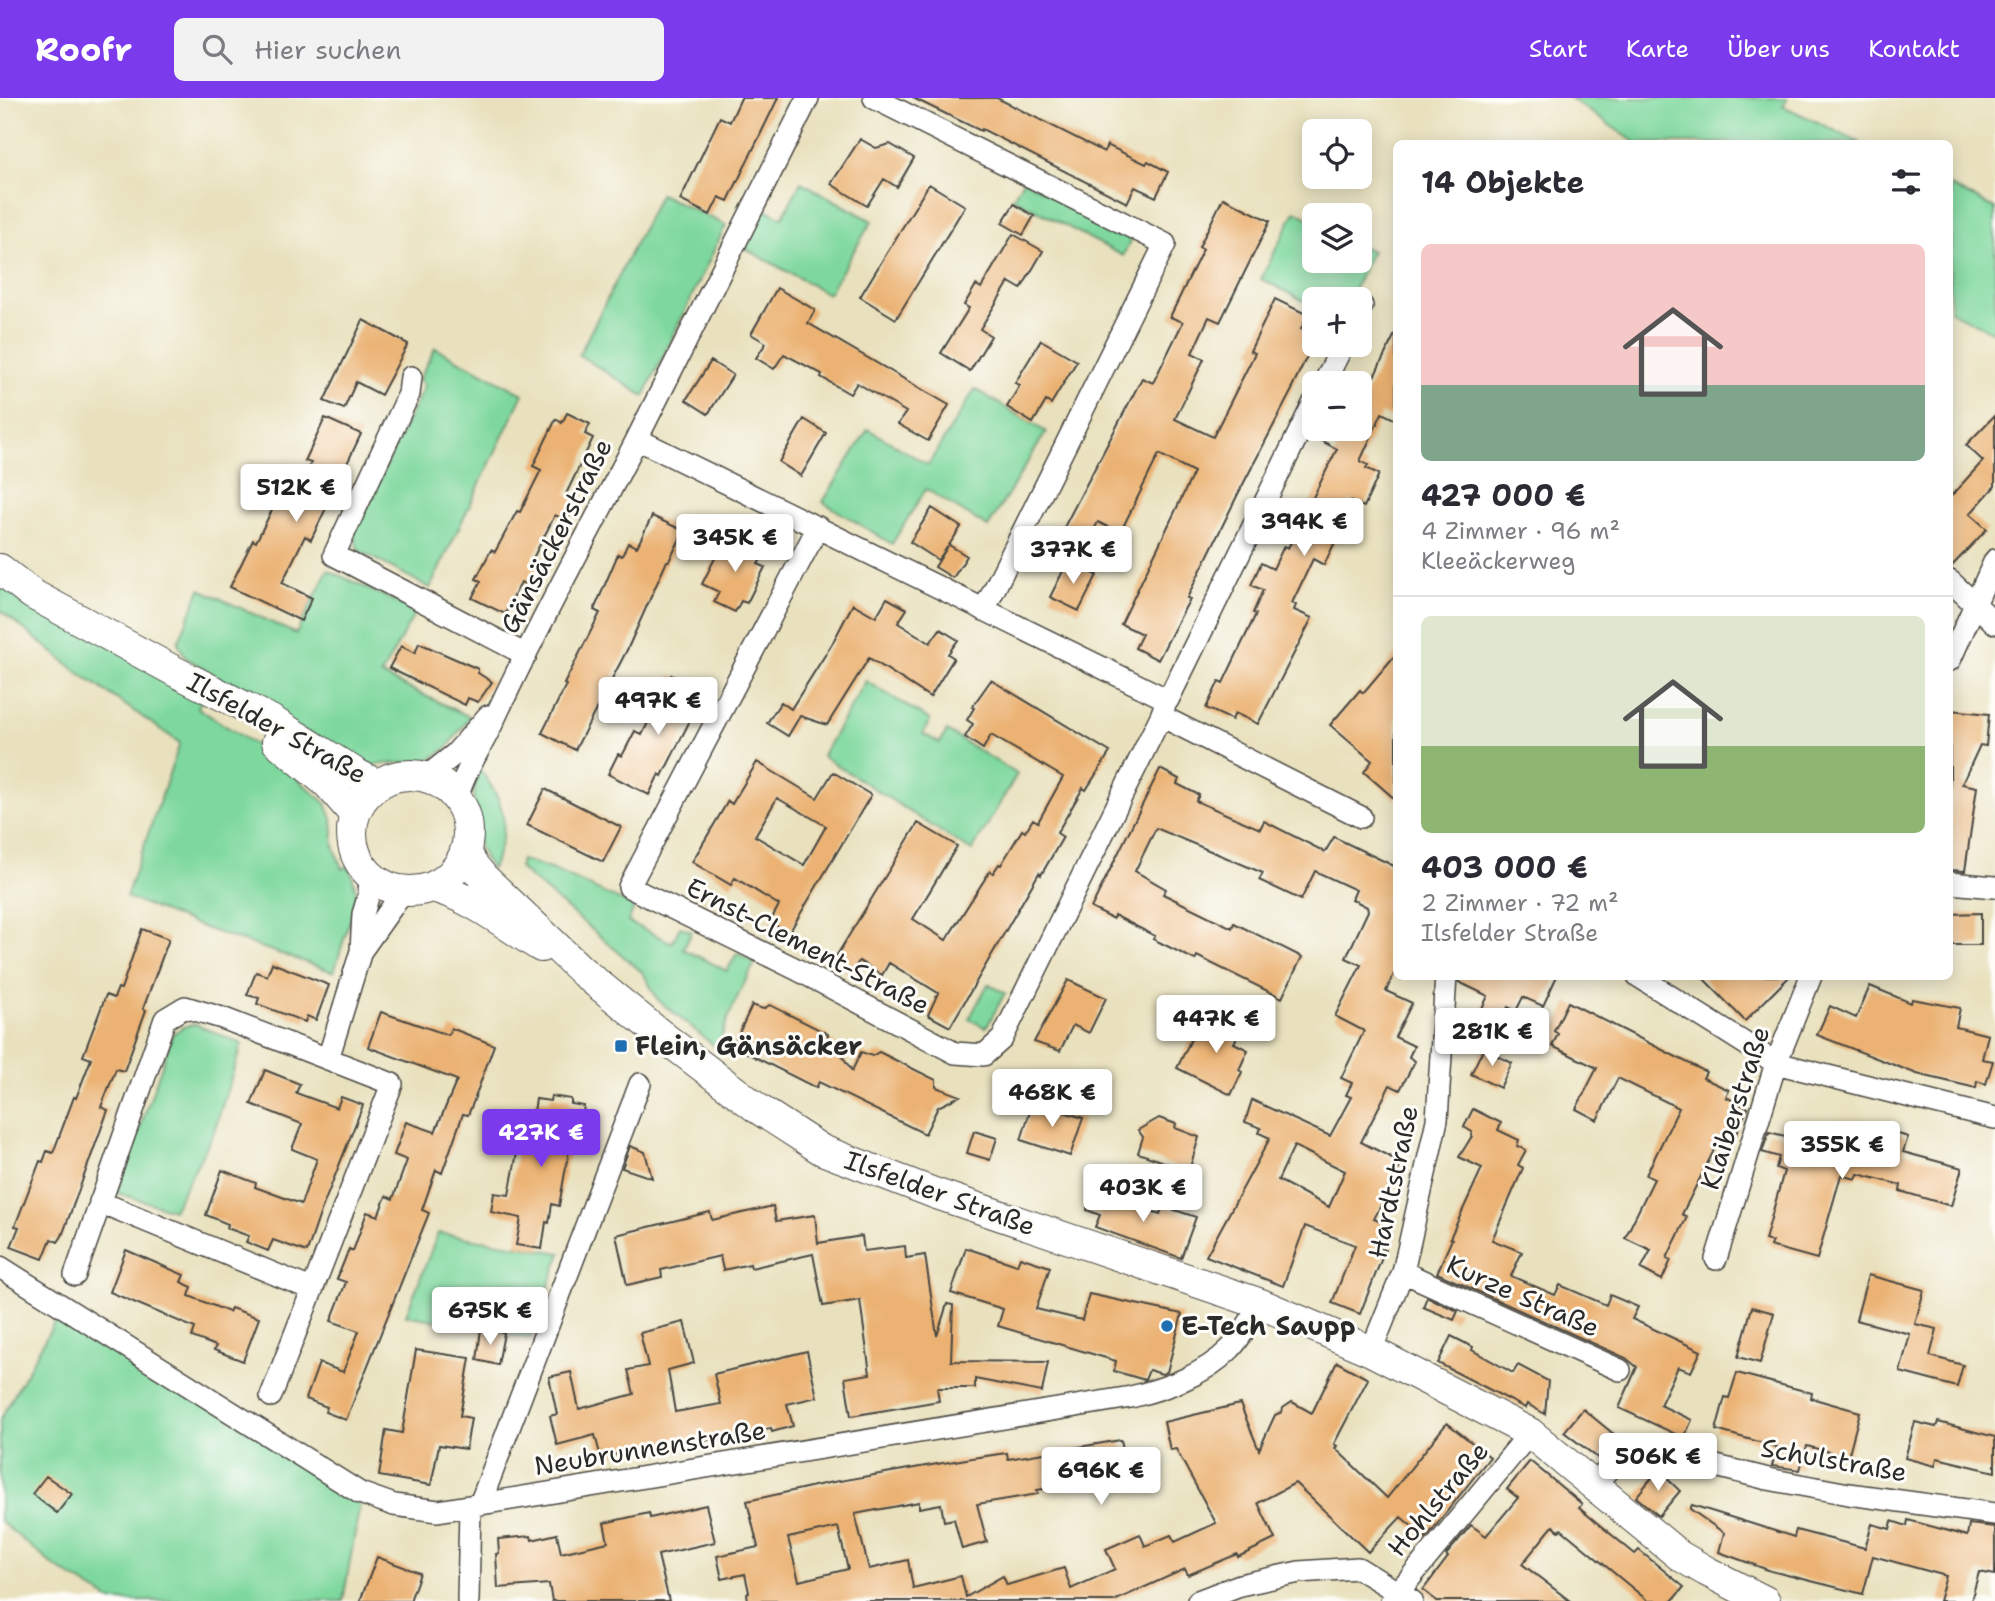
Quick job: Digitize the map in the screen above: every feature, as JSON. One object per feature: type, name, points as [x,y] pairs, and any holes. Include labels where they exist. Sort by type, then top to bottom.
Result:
[{"type":"main road","name":"Ilsfelder Straße","points":[[0,569],[32,594],[271,720],[378,785]]},
{"type":"main road","name":"Ilsfelder Straße","points":[[176,672],[288,750],[328,784],[355,815]]},
{"type":"main road","name":"Ilsfelder Straße","points":[[426,777],[401,776],[378,785],[363,799],[355,815],[352,834],[354,850],[361,865],[370,876],[386,887],[451,891],[583,972]]},
{"type":"main road","points":[[419,889],[453,871],[466,851],[468,833],[466,816],[457,799],[444,786],[426,777]]},
{"type":"main road","name":"Ilsfelder Straße","points":[[466,851],[483,877],[583,972],[757,1108],[822,1150],[934,1193],[1261,1304],[1371,1351],[1530,1433],[1681,1556],[1765,1601]]},
{"type":"street","points":[[637,439],[808,98]]},
{"type":"street","points":[[874,98],[1165,244],[984,610]]},
{"type":"street","points":[[411,377],[410,394],[334,555],[526,655]]},
{"type":"street","points":[[1164,708],[1302,426]]},
{"type":"street","name":"Gänsäckerstraße","points":[[457,799],[466,773],[482,746],[503,699],[637,439],[984,610],[1360,817]]},
{"type":"street","name":"Ernst-Clement-Straße","points":[[818,527],[629,887],[794,968],[956,1054],[984,1055],[1002,1039],[1164,708]]},
{"type":"street","points":[[1953,653],[1995,560]]},
{"type":"street","points":[[1953,584],[1995,623]]},
{"type":"street","name":"Gänsäckerstraße","points":[[426,777],[455,754],[503,699]]},
{"type":"street","points":[[328,1059],[361,951],[363,914],[369,894],[370,876]]},
{"type":"street","points":[[1953,883],[1995,887]]},
{"type":"street","points":[[361,951],[395,903],[419,889]]},
{"type":"street","name":"Hardtstraße","points":[[1371,1351],[1403,1272],[1437,1120],[1446,980]]},
{"type":"street","points":[[1644,980],[1776,1063],[1995,1118]]},
{"type":"street","name":"Klaiberstraße","points":[[1716,1259],[1776,1063],[1809,980]]},
{"type":"street","points":[[75,1275],[166,1019],[185,1007],[222,1018],[392,1084],[271,1396]]},
{"type":"street","points":[[468,1601],[475,1506],[640,1084]]},
{"type":"street","points":[[100,1202],[311,1289]]},
{"type":"street","name":"Neubrunnenstraße","points":[[0,1267],[360,1493],[394,1505],[438,1511],[1144,1394],[1169,1387],[1198,1373],[1230,1349],[1261,1304]]},
{"type":"street","name":"Kurze Straße","points":[[1403,1272],[1620,1370]]},
{"type":"street","name":"Hohlstraße","points":[[1400,1598],[1530,1433]]},
{"type":"street","name":"Schulstraße","points":[[1593,1485],[1621,1457],[1647,1451],[1768,1479],[1849,1494],[1995,1514]]},
{"type":"street","points":[[1198,1601],[1240,1585],[1299,1572],[1358,1568],[1400,1598]]},
{"type":"green space","points":[[1570,98],[1788,98],[1783,106],[1855,140],[1632,140]]},
{"type":"green space","points":[[1023,180],[1132,238],[1123,256],[1013,198]]},
{"type":"green space","points":[[801,182],[872,221],[828,294],[746,249],[765,209],[782,218]]},
{"type":"green space","points":[[1953,187],[1995,208],[1995,333],[1953,312]]},
{"type":"green space","points":[[660,194],[726,225],[644,396],[579,355]]},
{"type":"green space","points":[[1295,211],[1302,215],[1302,273],[1362,273],[1356,287],[1302,287],[1302,300],[1261,279]]},
{"type":"green space","points":[[435,348],[523,394],[430,588],[358,550],[354,534],[424,386],[419,379]]},
{"type":"green space","points":[[975,389],[1046,432],[988,527],[926,489],[892,544],[823,502],[868,429],[928,465]]},
{"type":"green space","points":[[328,570],[416,611],[381,675],[470,717],[447,748],[427,761],[371,765],[344,756],[185,657],[178,643],[200,589],[296,634]]},
{"type":"green space","points":[[0,576],[203,696],[198,708],[260,748],[326,803],[332,819],[334,846],[342,869],[348,866],[352,874],[357,897],[334,972],[210,930],[126,897],[180,743],[79,673],[0,610]]},
{"type":"green space","points":[[866,681],[930,720],[923,734],[940,743],[947,731],[1017,774],[972,851],[822,756]]},
{"type":"green space","points":[[479,768],[496,794],[503,816],[502,840],[492,869],[479,847],[474,820],[474,793]]},
{"type":"green space","points":[[521,860],[550,869],[635,906],[628,922],[672,943],[680,927],[692,931],[683,949],[727,971],[737,953],[755,963],[729,1015],[718,1049],[658,1000],[643,973],[519,868]]},
{"type":"green space","points":[[988,984],[1005,993],[986,1028],[969,1019]]},
{"type":"green space","points":[[195,1024],[242,1044],[213,1134],[173,1210],[117,1193],[173,1034],[183,1027]]},
{"type":"green space","points":[[438,1233],[561,1253],[529,1338],[406,1315]]},
{"type":"green space","points":[[63,1307],[360,1504],[343,1601],[112,1601],[54,1566],[0,1521],[0,1420]]},
{"type":"building","points":[[741,98],[778,98],[728,201],[719,197],[710,215],[680,200],[720,117],[730,122]]},
{"type":"building","points":[[913,98],[997,98],[1104,152],[1107,145],[1168,172],[1156,197],[1135,187],[1127,203],[982,129],[981,131]]},
{"type":"building","points":[[860,139],[876,148],[890,144],[914,158],[897,187],[884,179],[867,206],[831,184]]},
{"type":"building","points":[[929,184],[965,206],[896,319],[860,297]]},
{"type":"building","points":[[1223,198],[1270,221],[1220,322],[1209,317],[1192,353],[1204,359],[1175,419],[1213,437],[1255,353],[1250,351],[1275,299],[1302,312],[1302,357],[1307,357],[1158,660],[1135,648],[1142,634],[1121,624],[1194,472],[1159,454],[1120,533],[1098,522],[1087,543],[1062,531],[1142,378],[1153,383],[1183,322],[1170,317],[1203,249],[1199,247]]},
{"type":"building","points":[[1014,204],[1034,216],[1023,235],[1002,223]]},
{"type":"building","points":[[1013,234],[1043,251],[1021,289],[1009,282],[980,329],[991,336],[970,371],[941,353],[969,308],[964,305],[976,285],[981,288]]},
{"type":"building","points":[[777,288],[815,310],[808,323],[949,405],[928,441],[898,424],[906,412],[857,383],[850,394],[821,377],[822,374],[784,354],[774,369],[756,358],[766,343],[751,334]]},
{"type":"building","points":[[363,320],[408,344],[381,395],[356,382],[344,409],[324,401]]},
{"type":"building","points":[[1393,338],[1393,418],[1382,413],[1372,435],[1372,381]]},
{"type":"building","points":[[1041,340],[1077,361],[1051,404],[1046,401],[1033,423],[1007,407],[1020,385],[1015,383]]},
{"type":"building","points":[[711,361],[733,375],[708,414],[686,400]]},
{"type":"building","points":[[567,413],[590,424],[585,434],[593,438],[566,494],[578,500],[567,521],[555,515],[532,560],[542,565],[531,587],[521,582],[505,614],[472,598],[481,581],[476,579],[491,550],[495,552],[517,511],[520,512],[541,470],[533,466],[556,419],[562,423]]},
{"type":"building","points":[[1995,415],[1995,486],[1970,514],[1987,529],[1953,565],[1953,494],[1983,461],[1966,445]]},
{"type":"building","points":[[325,418],[361,434],[311,540],[305,536],[282,583],[312,598],[301,621],[230,587],[279,496],[292,502],[311,463],[305,461]]},
{"type":"building","points":[[804,419],[826,433],[801,476],[779,462]]},
{"type":"building","points":[[1322,441],[1369,441],[1360,461],[1368,465],[1366,468],[1379,474],[1364,507],[1350,501],[1324,565],[1313,559],[1292,603],[1296,605],[1294,610],[1312,618],[1258,724],[1235,713],[1232,720],[1206,708],[1219,681],[1223,683],[1256,614],[1253,613],[1263,590],[1251,585],[1261,563],[1273,569],[1284,546],[1288,548],[1337,449]]},
{"type":"building","points":[[932,508],[961,527],[949,545],[967,556],[953,578],[935,567],[948,546],[938,560],[910,542]]},
{"type":"building","points":[[652,516],[684,531],[575,750],[542,733],[600,613],[594,610],[618,554],[622,556],[628,543],[637,547]]},
{"type":"building","points":[[725,538],[742,547],[744,542],[765,553],[758,564],[765,567],[747,603],[741,601],[735,612],[714,602],[719,592],[702,584]]},
{"type":"building","points":[[1068,561],[1097,575],[1079,611],[1050,597]]},
{"type":"building","points":[[887,598],[907,609],[898,623],[930,643],[940,629],[958,640],[948,654],[954,658],[930,697],[869,658],[827,725],[800,716],[788,736],[767,723],[781,702],[791,709],[832,644],[853,604],[876,617]]},
{"type":"building","points":[[419,643],[478,669],[478,673],[492,682],[478,702],[468,698],[465,705],[389,668],[401,646],[415,653]]},
{"type":"building","points":[[1393,658],[1393,797],[1364,772],[1372,761],[1330,725],[1360,690],[1363,693]]},
{"type":"building","points":[[671,675],[705,691],[662,776],[659,774],[649,795],[608,774],[618,754],[622,756],[635,731],[642,735]]},
{"type":"building","points":[[991,680],[1110,752],[1086,790],[1083,788],[1057,833],[1063,837],[1041,875],[1039,873],[950,1027],[928,1015],[938,993],[889,963],[882,975],[859,961],[852,973],[832,963],[918,823],[957,846],[913,919],[946,940],[990,871],[993,873],[999,864],[1001,865],[1022,830],[1025,832],[1033,819],[1038,822],[1063,777],[991,735],[983,749],[965,737],[973,724],[967,720],[974,708],[972,707]]},
{"type":"building","points":[[1953,710],[1989,714],[1986,746],[1980,745],[1962,784],[1977,787],[1965,871],[1953,870]]},
{"type":"building","points":[[757,762],[817,798],[833,772],[871,795],[789,933],[770,922],[779,905],[735,878],[731,885],[692,862],[728,801],[732,804]],"holes":[[[777,798],[826,826],[804,865],[755,836]]]},
{"type":"building","points":[[1160,769],[1179,779],[1177,784],[1199,795],[1196,801],[1260,829],[1264,821],[1325,852],[1334,837],[1393,866],[1393,976],[1386,991],[1412,1003],[1395,1037],[1414,1046],[1409,1057],[1415,1061],[1400,1090],[1390,1085],[1361,1142],[1402,1163],[1374,1219],[1383,1223],[1374,1246],[1385,1250],[1360,1314],[1332,1303],[1355,1245],[1305,1226],[1283,1286],[1206,1256],[1270,1138],[1259,1133],[1261,1128],[1245,1122],[1252,1100],[1330,1136],[1351,1097],[1346,1095],[1352,1083],[1341,1078],[1364,1031],[1335,1016],[1361,965],[1346,958],[1368,911],[1367,907],[1352,899],[1356,890],[1315,871],[1301,900],[1259,880],[1263,873],[1156,828],[1135,871],[1166,889],[1163,894],[1232,928],[1234,923],[1302,957],[1282,998],[1197,956],[1195,960],[1114,915],[1113,919],[1091,908]],"holes":[[[1294,1146],[1345,1171],[1329,1207],[1278,1180]]]},
{"type":"building","points":[[545,789],[621,827],[603,862],[527,825]]},
{"type":"building","points":[[1981,913],[1981,945],[1953,945],[1953,914]]},
{"type":"building","points":[[142,929],[169,939],[124,1071],[116,1069],[101,1107],[108,1110],[62,1236],[58,1242],[51,1239],[43,1259],[11,1247],[19,1227],[15,1226],[40,1161],[43,1162],[47,1151],[53,1153],[74,1097],[76,1098],[91,1059],[83,1056],[106,995],[114,998],[118,988],[121,989]]},
{"type":"building","points":[[272,963],[329,985],[316,1020],[307,1016],[305,1022],[257,1004],[259,998],[247,995],[256,972],[267,976]]},
{"type":"building","points":[[1068,980],[1106,998],[1089,1033],[1073,1025],[1060,1051],[1034,1042]]},
{"type":"building","points":[[1555,980],[1543,1006],[1523,997],[1516,1011],[1508,1007],[1491,1041],[1471,1031],[1488,996],[1459,982]]},
{"type":"building","points":[[1705,980],[1786,980],[1745,1021]]},
{"type":"building","points":[[1870,986],[1911,1003],[1912,999],[1960,1008],[1956,1027],[1988,1035],[1982,1059],[1993,1061],[1986,1084],[1977,1081],[1976,1088],[1917,1074],[1817,1035],[1830,1006],[1856,1018]]},
{"type":"building","points":[[1568,1002],[1706,1072],[1703,1078],[1729,1090],[1726,1097],[1748,1108],[1735,1136],[1724,1130],[1682,1214],[1687,1217],[1667,1258],[1671,1260],[1662,1280],[1641,1269],[1651,1250],[1625,1238],[1654,1179],[1646,1175],[1679,1108],[1618,1078],[1597,1120],[1576,1109],[1597,1068],[1552,1046],[1558,1034],[1554,1031]]},
{"type":"building","points":[[752,1005],[763,1009],[770,1005],[828,1034],[828,1040],[834,1043],[852,1071],[861,1052],[872,1056],[879,1052],[936,1080],[936,1087],[960,1096],[938,1107],[925,1134],[819,1082],[816,1088],[733,1046]]},
{"type":"building","points":[[381,1012],[448,1035],[451,1028],[494,1045],[468,1115],[463,1114],[442,1173],[436,1170],[422,1210],[429,1213],[346,1420],[325,1412],[327,1407],[306,1399],[319,1363],[343,1372],[359,1331],[331,1321],[346,1282],[337,1279],[349,1249],[353,1251],[367,1212],[378,1216],[386,1196],[393,1199],[407,1160],[394,1155],[406,1122],[435,1132],[457,1080],[368,1047]]},
{"type":"building","points":[[1220,1014],[1243,1025],[1234,1043],[1248,1050],[1239,1070],[1242,1072],[1231,1095],[1177,1068],[1198,1025],[1212,1032]]},
{"type":"building","points":[[1483,1049],[1512,1063],[1500,1088],[1471,1074]]},
{"type":"building","points":[[265,1070],[300,1084],[296,1093],[337,1108],[341,1097],[363,1105],[307,1252],[273,1240],[268,1251],[246,1242],[249,1236],[227,1228],[228,1224],[206,1215],[222,1170],[256,1183],[255,1187],[301,1204],[317,1159],[292,1149],[302,1124],[251,1104]]},
{"type":"building","points":[[551,1096],[571,1099],[571,1104],[584,1106],[579,1138],[576,1137],[574,1151],[569,1150],[559,1206],[552,1204],[542,1249],[516,1245],[521,1218],[491,1212],[494,1193],[509,1195],[519,1142],[529,1144],[536,1099],[550,1101]]},
{"type":"building","points":[[1033,1102],[1083,1118],[1070,1156],[1021,1140]]},
{"type":"building","points":[[1473,1109],[1501,1123],[1498,1130],[1519,1140],[1517,1146],[1526,1150],[1518,1165],[1523,1168],[1492,1240],[1522,1252],[1511,1276],[1555,1295],[1560,1285],[1606,1305],[1610,1295],[1638,1307],[1632,1319],[1701,1351],[1691,1372],[1678,1367],[1660,1405],[1692,1420],[1684,1438],[1619,1408],[1637,1367],[1626,1358],[1437,1273],[1482,1168],[1459,1157],[1472,1136],[1472,1132],[1464,1127]]},
{"type":"building","points":[[1159,1118],[1176,1124],[1175,1128],[1199,1137],[1189,1171],[1138,1153],[1143,1137],[1138,1130]]},
{"type":"building","points":[[1787,1129],[1816,1138],[1818,1131],[1847,1140],[1848,1135],[1882,1144],[1886,1130],[1908,1137],[1903,1152],[1962,1168],[1951,1206],[1900,1191],[1901,1185],[1858,1174],[1856,1179],[1841,1175],[1817,1259],[1770,1246],[1772,1242],[1765,1240],[1784,1171],[1776,1168],[1779,1157],[1762,1152],[1769,1132],[1785,1136]]},
{"type":"building","points":[[974,1131],[997,1138],[990,1160],[967,1153]]},
{"type":"building","points":[[630,1146],[645,1152],[652,1178],[622,1168]]},
{"type":"building","points":[[1091,1190],[1160,1214],[1163,1206],[1196,1217],[1181,1258],[1095,1227],[1100,1215],[1087,1210]]},
{"type":"building","points":[[773,1206],[776,1221],[815,1215],[818,1243],[862,1236],[864,1251],[905,1246],[906,1258],[925,1255],[937,1336],[947,1304],[953,1305],[951,1361],[1048,1362],[1042,1392],[975,1379],[975,1388],[937,1388],[939,1401],[851,1416],[845,1378],[870,1374],[860,1300],[823,1306],[813,1254],[751,1268],[750,1264],[723,1270],[720,1256],[661,1270],[662,1277],[627,1285],[616,1235],[710,1212],[712,1220]]},
{"type":"building","points":[[966,1248],[1017,1265],[1020,1257],[1050,1267],[1036,1309],[1082,1320],[1089,1294],[1182,1314],[1167,1372],[1162,1374],[1149,1370],[1145,1380],[1114,1371],[1116,1361],[998,1326],[1003,1309],[951,1293]]},
{"type":"building","points":[[126,1250],[184,1275],[181,1282],[192,1287],[189,1296],[229,1312],[231,1308],[259,1318],[243,1361],[214,1350],[216,1346],[192,1337],[195,1328],[110,1292]]},
{"type":"building","points":[[1868,1275],[1924,1290],[1915,1324],[1937,1329],[1930,1356],[1963,1365],[1957,1387],[1900,1372],[1910,1334],[1856,1320]]},
{"type":"building","points":[[1427,1297],[1458,1311],[1454,1320],[1423,1307]]},
{"type":"building","points":[[1752,1307],[1774,1313],[1760,1363],[1738,1357]]},
{"type":"building","points":[[684,1322],[694,1363],[668,1370],[675,1412],[721,1404],[714,1374],[807,1351],[817,1397],[787,1404],[793,1426],[772,1432],[771,1428],[713,1442],[713,1439],[658,1449],[657,1444],[601,1458],[595,1435],[557,1445],[550,1416],[557,1414],[549,1377],[571,1372],[579,1409],[634,1394],[628,1370],[648,1366],[640,1333]]},
{"type":"building","points":[[481,1329],[504,1333],[498,1365],[477,1360]]},
{"type":"building","points":[[1451,1336],[1513,1373],[1518,1365],[1548,1381],[1545,1414],[1527,1404],[1525,1408],[1438,1363]]},
{"type":"building","points":[[416,1350],[470,1358],[460,1416],[471,1418],[466,1449],[439,1445],[431,1485],[379,1476],[386,1430],[402,1433]]},
{"type":"building","points":[[1337,1362],[1368,1379],[1334,1444],[1387,1498],[1447,1423],[1490,1457],[1426,1538],[1401,1517],[1368,1552],[1295,1483],[1258,1503],[1275,1539],[1238,1557],[1237,1554],[1188,1575],[1185,1569],[1114,1601],[748,1601],[745,1574],[722,1579],[717,1556],[758,1547],[747,1501],[828,1483],[972,1458],[1007,1453],[1008,1459],[1121,1440],[1126,1463],[1103,1467],[1105,1479],[1037,1490],[1038,1494],[977,1504],[987,1542],[962,1549],[954,1519],[944,1521],[941,1504],[919,1508],[919,1502],[855,1514],[869,1569],[908,1560],[913,1588],[961,1576],[966,1597],[1003,1576],[1007,1585],[1064,1568],[1071,1589],[1115,1569],[1106,1549],[1140,1534],[1145,1546],[1171,1535],[1175,1542],[1216,1523],[1176,1449],[1170,1450],[1164,1422],[1240,1404],[1259,1450],[1275,1415],[1282,1412],[1283,1408],[1292,1402],[1312,1413]],"holes":[[[838,1527],[848,1569],[799,1581],[788,1538]]]},
{"type":"building","points":[[1737,1373],[1812,1393],[1811,1398],[1860,1412],[1848,1457],[1807,1446],[1800,1470],[1772,1466],[1777,1447],[1716,1430],[1725,1397],[1729,1398]]},
{"type":"building","points":[[1583,1409],[1616,1436],[1598,1458],[1564,1432]]},
{"type":"building","points":[[1915,1422],[1936,1427],[1938,1422],[1995,1437],[1995,1472],[1937,1458],[1935,1466],[1905,1458]]},
{"type":"building","points":[[1530,1461],[1582,1504],[1579,1508],[1635,1554],[1639,1550],[1684,1587],[1672,1601],[1648,1601],[1561,1529],[1559,1531],[1553,1526],[1522,1564],[1570,1601],[1437,1601],[1423,1590],[1448,1557],[1446,1555],[1471,1525],[1486,1536],[1518,1498],[1507,1489]]},
{"type":"building","points":[[1658,1470],[1680,1491],[1659,1516],[1636,1497]]},
{"type":"building","points":[[46,1476],[72,1494],[57,1513],[32,1494]]},
{"type":"building","points":[[706,1505],[715,1542],[658,1555],[669,1601],[552,1601],[549,1584],[498,1588],[498,1539],[531,1536],[532,1540],[557,1534],[561,1553],[608,1542],[604,1523],[649,1513],[650,1518]]},
{"type":"building","points":[[1692,1505],[1794,1537],[1796,1530],[1865,1548],[1872,1524],[1890,1529],[1892,1521],[1907,1526],[1908,1520],[1967,1536],[1969,1524],[1995,1527],[1995,1575],[1979,1572],[1971,1601],[1939,1601],[1946,1576],[1873,1556],[1863,1594],[1771,1571],[1719,1552],[1724,1533],[1690,1509]]},
{"type":"building","points":[[377,1557],[420,1573],[410,1601],[360,1601]]},
{"type":"place","name":"Flein, Gänsäcker","points":[[621,1046]]},
{"type":"place","name":"E-Tech Saupp","points":[[1167,1326]]}]
